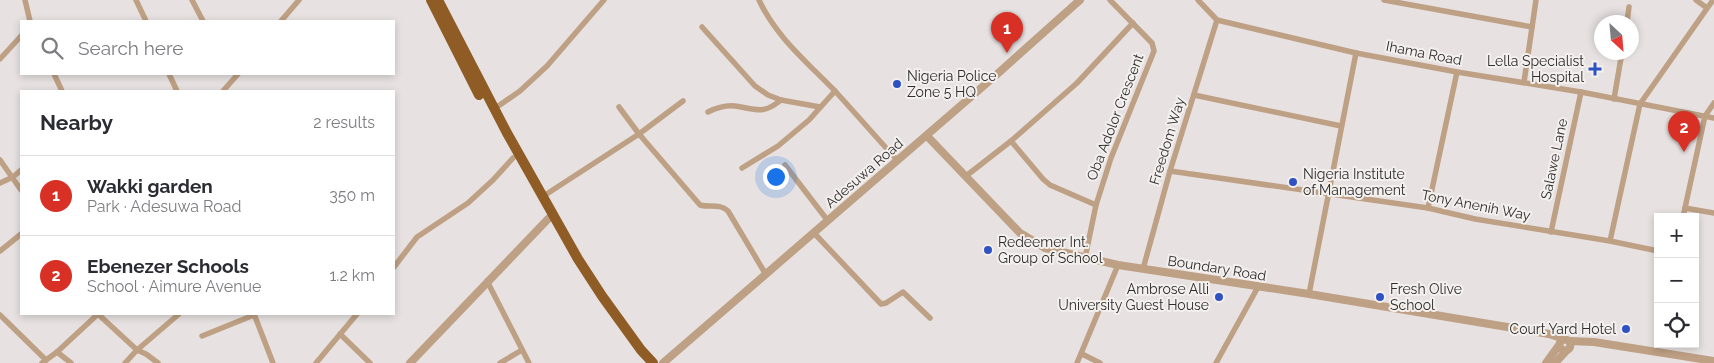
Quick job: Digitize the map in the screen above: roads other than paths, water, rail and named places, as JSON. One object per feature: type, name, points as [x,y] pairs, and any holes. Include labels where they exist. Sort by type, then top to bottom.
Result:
[{"type":"highway","points":[[431,0],[450,30],[578,259],[602,296],[641,350],[653,363]]},
{"type":"highway","points":[[438,0],[460,59],[513,158],[602,306],[645,363]]},
{"type":"street","points":[[25,0],[30,20]]},
{"type":"street","points":[[136,0],[146,20]]},
{"type":"street","points":[[192,0],[202,20]]},
{"type":"street","points":[[282,20],[299,0]]},
{"type":"street","points":[[494,109],[520,91],[547,66],[604,0]]},
{"type":"street","points":[[759,0],[774,26],[785,40],[835,91],[897,160]]},
{"type":"street","name":"Oba Adolor Crescent","points":[[1085,258],[1096,204],[1154,51],[1152,43],[1110,0]]},
{"type":"street","points":[[1198,0],[1218,20]]},
{"type":"street","points":[[1384,0],[1532,27]]},
{"type":"street","points":[[1524,82],[1536,0]]},
{"type":"street","points":[[1696,0],[1707,8]]},
{"type":"street","points":[[1610,241],[1640,104],[1713,0]]},
{"type":"street","name":"Adesuwa Road","points":[[663,363],[926,136],[1077,1]]},
{"type":"street","points":[[1628,15],[1629,7]]},
{"type":"street","name":"Ihama Road","points":[[1218,20],[1356,53],[1581,92],[1714,118]]},
{"type":"street","name":"Freedom Way","points":[[1142,269],[1170,171],[1218,20]]},
{"type":"street","points":[[966,176],[1011,141],[1077,83],[1132,23]]},
{"type":"street","points":[[702,28],[755,86],[768,95],[781,100],[820,107]]},
{"type":"street","points":[[0,59],[20,37]]},
{"type":"street","points":[[1309,294],[1356,53]]},
{"type":"street","points":[[1614,99],[1621,60]]},
{"type":"street","points":[[1428,208],[1457,72]]},
{"type":"street","points":[[54,75],[62,90]]},
{"type":"street","points":[[169,75],[177,90]]},
{"type":"street","points":[[224,90],[237,75]]},
{"type":"street","points":[[742,168],[778,146],[809,120],[835,91]]},
{"type":"street","name":"Salawe Lane","points":[[1551,232],[1581,92]]},
{"type":"street","points":[[1194,95],[1342,126]]},
{"type":"street","points":[[708,112],[725,106],[758,111],[773,106],[781,100]]},
{"type":"street","points":[[542,196],[639,134],[684,101]]},
{"type":"street","points":[[1684,213],[1705,116],[1714,102]]},
{"type":"street","points":[[619,107],[639,134],[700,205],[720,206],[728,211],[766,273]]},
{"type":"street","name":"Boundary Road","points":[[926,136],[1020,233],[1044,248],[1118,265],[1309,294],[1549,334],[1565,344],[1594,342],[1654,347]]},
{"type":"street","points":[[1011,141],[1050,185],[1096,204]]},
{"type":"street","points":[[395,266],[417,237],[468,203],[513,158]]},
{"type":"street","points":[[0,160],[20,189]]},
{"type":"street","points":[[785,165],[828,221]]},
{"type":"street","points":[[0,183],[20,171]]},
{"type":"street","name":"Tony Anenih Way","points":[[1170,171],[1428,208],[1475,219],[1654,250]]},
{"type":"street","points":[[1685,208],[1714,213]]},
{"type":"street","points":[[410,363],[548,219]]},
{"type":"street","points":[[814,233],[881,304],[886,303],[903,292],[930,318]]},
{"type":"street","points":[[0,251],[20,235]]},
{"type":"street","points":[[1077,363],[1118,265]]},
{"type":"street","points":[[487,281],[529,363]]},
{"type":"street","points":[[1216,363],[1258,287]]},
{"type":"street","points":[[0,315],[44,361],[57,352],[97,315]]},
{"type":"street","points":[[99,315],[137,350],[158,363]]},
{"type":"street","points":[[126,363],[137,350],[178,315]]},
{"type":"street","points":[[202,336],[254,315],[273,363]]},
{"type":"street","points":[[316,363],[356,315]]},
{"type":"street","points":[[340,334],[370,363]]},
{"type":"street","points":[[1546,363],[1565,344]]},
{"type":"street","points":[[1555,363],[1565,344]]},
{"type":"street","name":"Boundary Road","points":[[1661,348],[1714,361]]},
{"type":"street","points":[[500,363],[522,350]]},
{"type":"street","points":[[57,352],[71,363]]},
{"type":"street","points":[[1082,354],[1100,363]]},
{"type":"place","name":"Wakki garden","points":[[1007,53]]},
{"type":"place","name":"Lella Specialist Hospital","points":[[1595,69]]},
{"type":"place","name":"Nigeria Police Zone 5 HQ","points":[[897,84]]},
{"type":"place","name":"Ebenezer Schools","points":[[1684,152]]},
{"type":"place","name":"Nigeria Institute of Management","points":[[1293,182]]},
{"type":"place","name":"Redeemer Int. Group of School","points":[[988,250]]},
{"type":"place","name":"Ambrose Alli University Guest House","points":[[1219,297]]},
{"type":"place","name":"Fresh Olive School","points":[[1380,297]]},
{"type":"place","name":"Court Yard Hotel","points":[[1626,329]]}]
